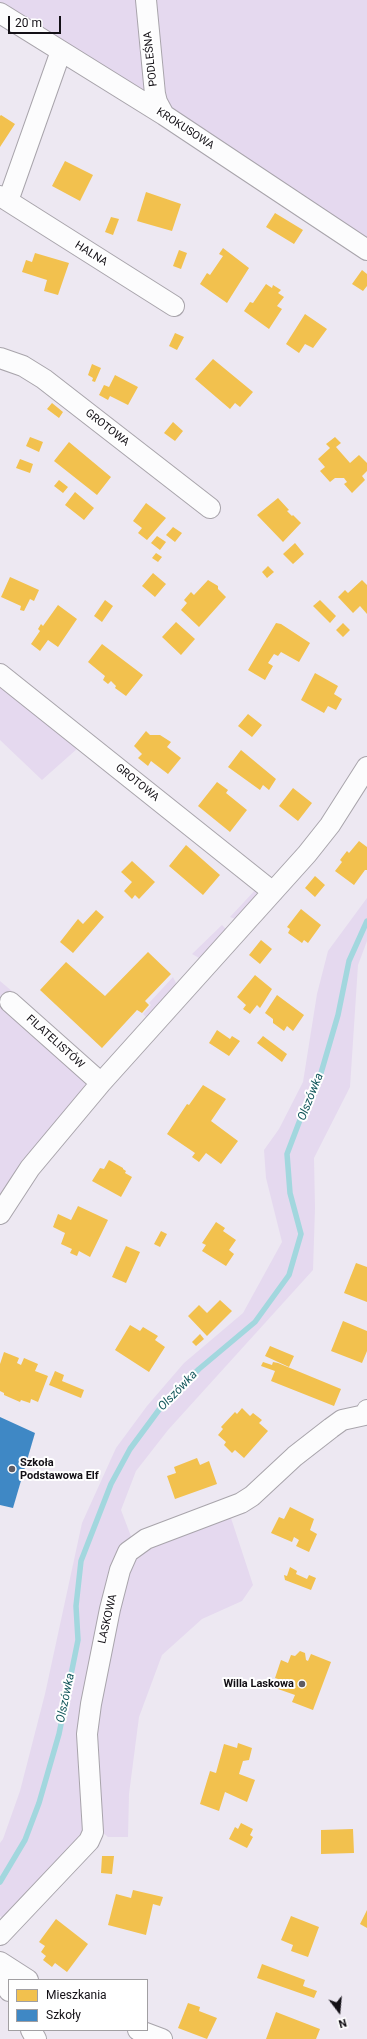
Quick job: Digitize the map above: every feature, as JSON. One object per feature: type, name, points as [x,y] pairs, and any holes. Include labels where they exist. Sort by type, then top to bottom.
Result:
[{"type":"street","name":"PODLEŚNA","points":[[146,0],[155,94],[164,115]]},
{"type":"street","name":"KROKUSOWA","points":[[0,13],[164,115],[367,250]]},
{"type":"street","name":"HALNA","points":[[61,51],[4,198],[174,306]]},
{"type":"street","name":"GROTOWA","points":[[0,358],[23,366],[44,379],[210,508]]},
{"type":"street","name":"GROTOWA","points":[[0,674],[273,892]]},
{"type":"street","points":[[0,1214],[30,1168],[101,1083],[307,854],[330,825],[367,768]]},
{"type":"street","name":"FILATELISTÓW","points":[[10,1002],[101,1083]]},
{"type":"street","name":"LASKOWA","points":[[0,1935],[89,1842],[91,1836],[92,1808],[88,1734],[91,1704],[110,1608],[120,1570],[128,1552],[146,1539],[241,1503],[252,1496],[295,1456],[331,1428],[342,1420],[365,1415],[367,1410]]},
{"type":"street","points":[[0,1962],[26,1979]]},
{"type":"street","points":[[0,1970],[8,1989]]},
{"type":"street","points":[[141,2031],[162,2039]]},
{"type":"shaded area","points":[[0,0],[142,0],[147,97],[0,7]]},
{"type":"shaded area","points":[[152,0],[367,0],[367,243],[165,106]]},
{"type":"shaded area","points":[[0,680],[78,748],[42,780],[0,740]]},
{"type":"shaded area","points":[[258,887],[259,898],[238,920],[230,917]]},
{"type":"shaded area","points":[[367,898],[367,941],[358,965],[350,1087],[314,1158],[315,1208],[313,1270],[168,1430],[136,1471],[121,1510],[132,1539],[115,1565],[86,1830],[5,1920],[0,1916],[0,1843],[3,1839],[20,1791],[45,1694],[82,1523],[116,1448],[147,1406],[184,1363],[243,1313],[282,1242],[266,1178],[264,1150],[279,1129],[303,1082],[317,994],[328,951]]},
{"type":"shaded area","points":[[222,925],[227,930],[201,959],[192,954]]},
{"type":"shaded area","points":[[173,977],[177,985],[147,1018],[143,1014],[151,1005],[149,1003]]},
{"type":"shaded area","points":[[0,981],[13,992],[86,1083],[85,1087],[22,1161],[0,1197]]},
{"type":"shaded area","points":[[230,1515],[253,1585],[242,1601],[202,1619],[162,1655],[139,1717],[129,1794],[128,1837],[108,1837],[102,1832],[91,1733],[113,1612],[139,1550]]},
{"type":"building: Mieszkania","points":[[1,115],[15,124],[0,147],[0,116]]},
{"type":"building: Mieszkania","points":[[65,161],[93,175],[80,201],[52,186]]},
{"type":"building: Mieszkania","points":[[146,192],[181,204],[172,231],[137,221]]},
{"type":"building: Mieszkania","points":[[275,213],[303,230],[294,244],[266,227]]},
{"type":"building: Mieszkania","points":[[111,217],[119,219],[113,235],[105,232]]},
{"type":"building: Mieszkania","points":[[223,248],[249,268],[227,303],[200,284],[207,273],[210,275],[223,256],[219,254]]},
{"type":"building: Mieszkania","points":[[179,250],[187,253],[181,269],[173,266]]},
{"type":"building: Mieszkania","points":[[35,253],[69,263],[58,295],[44,291],[47,280],[22,272],[26,260],[32,262]]},
{"type":"building: Mieszkania","points":[[362,270],[367,274],[367,286],[363,291],[352,284]]},
{"type":"building: Mieszkania","points":[[266,284],[272,288],[273,285],[281,290],[278,293],[284,297],[277,306],[282,309],[269,329],[244,311],[250,302],[253,303]]},
{"type":"building: Mieszkania","points":[[305,314],[327,329],[313,348],[305,344],[299,353],[286,344]]},
{"type":"building: Mieszkania","points":[[175,333],[184,337],[177,350],[169,346]]},
{"type":"building: Mieszkania","points":[[213,359],[253,392],[240,407],[235,403],[230,409],[195,379]]},
{"type":"building: Mieszkania","points":[[92,364],[101,368],[95,382],[92,381],[93,378],[88,375]]},
{"type":"building: Mieszkania","points":[[115,375],[138,387],[128,405],[110,396],[108,400],[99,395],[104,385],[109,387]]},
{"type":"building: Mieszkania","points":[[52,403],[63,412],[59,418],[47,409]]},
{"type":"building: Mieszkania","points":[[173,422],[183,431],[175,441],[164,433]]},
{"type":"building: Mieszkania","points":[[30,437],[43,442],[39,452],[26,446]]},
{"type":"building: Mieszkania","points":[[335,437],[341,443],[336,447],[350,463],[359,455],[367,463],[367,471],[362,476],[365,480],[352,493],[344,484],[347,482],[344,478],[335,478],[330,482],[320,471],[325,467],[318,459],[330,448],[326,444]]},
{"type":"building: Mieszkania","points":[[69,442],[111,477],[97,495],[54,461]]},
{"type":"building: Mieszkania","points":[[20,459],[33,464],[30,473],[16,468]]},
{"type":"building: Mieszkania","points":[[59,480],[68,487],[63,493],[54,486]]},
{"type":"building: Mieszkania","points":[[75,492],[94,508],[84,520],[65,505]]},
{"type":"building: Mieszkania","points":[[278,498],[289,510],[287,511],[301,523],[283,542],[257,515]]},
{"type":"building: Mieszkania","points":[[146,503],[166,518],[147,540],[138,533],[142,528],[133,521]]},
{"type":"building: Mieszkania","points":[[173,527],[182,533],[175,542],[166,535]]},
{"type":"building: Mieszkania","points":[[157,536],[166,542],[160,550],[151,543]]},
{"type":"building: Mieszkania","points":[[295,543],[304,554],[293,564],[283,554]]},
{"type":"building: Mieszkania","points":[[156,553],[162,557],[158,562],[152,558]]},
{"type":"building: Mieszkania","points":[[268,566],[274,572],[267,578],[262,572]]},
{"type":"building: Mieszkania","points":[[153,573],[166,584],[155,597],[142,586]]},
{"type":"building: Mieszkania","points":[[10,577],[39,590],[34,601],[30,599],[24,611],[20,610],[21,606],[1,597]]},
{"type":"building: Mieszkania","points":[[208,580],[218,586],[218,589],[226,597],[199,627],[181,610],[187,603],[184,600],[191,592],[194,595]]},
{"type":"building: Mieszkania","points":[[362,580],[367,585],[367,614],[360,606],[353,613],[338,597],[345,590],[348,593]]},
{"type":"building: Mieszkania","points":[[105,600],[113,606],[102,622],[94,616]]},
{"type":"building: Mieszkania","points":[[320,600],[336,616],[330,623],[313,606]]},
{"type":"building: Mieszkania","points":[[58,605],[77,619],[58,647],[48,640],[40,651],[31,644],[40,631],[38,629],[41,624],[43,626]]},
{"type":"building: Mieszkania","points":[[176,622],[195,639],[181,655],[162,637]]},
{"type":"building: Mieszkania","points":[[276,623],[281,624],[310,643],[299,662],[281,652],[278,656],[274,654],[268,663],[273,666],[265,680],[248,670]]},
{"type":"building: Mieszkania","points":[[343,623],[350,630],[343,637],[336,630]]},
{"type":"building: Mieszkania","points":[[102,644],[143,675],[126,696],[115,688],[116,686],[111,681],[108,684],[103,680],[105,676],[88,662]]},
{"type":"building: Mieszkania","points":[[315,673],[338,686],[334,694],[342,699],[336,710],[328,706],[324,713],[301,700]]},
{"type":"building: Mieszkania","points":[[248,714],[262,725],[252,737],[238,726]]},
{"type":"building: Mieszkania","points":[[146,731],[150,735],[160,735],[171,742],[167,747],[181,758],[168,774],[151,761],[148,766],[138,758],[142,754],[134,746]]},
{"type":"building: Mieszkania","points":[[241,750],[276,779],[269,790],[263,785],[260,790],[228,767]]},
{"type":"building: Mieszkania","points":[[217,782],[228,790],[226,793],[247,810],[230,832],[198,806]]},
{"type":"building: Mieszkania","points":[[293,788],[312,803],[298,821],[279,806]]},
{"type":"building: Mieszkania","points":[[359,841],[367,847],[367,870],[365,870],[354,885],[335,871],[342,862],[340,860],[347,851],[349,853]]},
{"type":"building: Mieszkania","points":[[186,845],[220,875],[203,895],[169,866]]},
{"type":"building: Mieszkania","points":[[132,861],[155,882],[139,899],[135,895],[132,899],[124,891],[132,882],[121,872]]},
{"type":"building: Mieszkania","points":[[315,876],[325,885],[315,897],[305,888]]},
{"type":"building: Mieszkania","points":[[301,909],[321,925],[308,943],[304,940],[302,943],[288,933],[290,929],[287,927]]},
{"type":"building: Mieszkania","points":[[96,910],[104,917],[73,953],[60,942],[78,919],[83,924]]},
{"type":"building: Mieszkania","points":[[261,940],[272,949],[260,964],[249,955]]},
{"type":"building: Mieszkania","points":[[148,952],[171,974],[145,1001],[149,1005],[142,1013],[137,1010],[102,1048],[40,990],[66,962],[105,996]]},
{"type":"building: Mieszkania","points":[[255,975],[272,989],[260,1008],[257,1005],[250,1014],[243,1009],[246,1005],[237,997]]},
{"type":"building: Mieszkania","points":[[277,995],[304,1015],[293,1031],[287,1026],[284,1031],[273,1023],[273,1019],[265,1013]]},
{"type":"building: Mieszkania","points":[[217,1030],[230,1039],[232,1036],[240,1041],[229,1056],[209,1043]]},
{"type":"building: Mieszkania","points":[[263,1036],[287,1054],[282,1062],[257,1043]]},
{"type":"building: Mieszkania","points":[[203,1085],[226,1099],[211,1121],[238,1141],[221,1164],[206,1153],[199,1162],[192,1157],[195,1153],[167,1134],[187,1104],[189,1105]]},
{"type":"building: Mieszkania","points":[[109,1160],[123,1168],[126,1171],[125,1173],[132,1177],[121,1197],[92,1181],[100,1168],[104,1169]]},
{"type":"building: Mieszkania","points":[[78,1206],[108,1220],[90,1257],[79,1251],[77,1256],[70,1253],[72,1249],[61,1244],[65,1233],[53,1227],[58,1214],[71,1220]]},
{"type":"building: Mieszkania","points":[[216,1222],[225,1228],[223,1231],[236,1240],[229,1250],[234,1254],[226,1266],[202,1251],[206,1245],[202,1243]]},
{"type":"building: Mieszkania","points":[[161,1231],[167,1234],[160,1247],[154,1244]]},
{"type":"building: Mieszkania","points":[[126,1246],[140,1252],[126,1283],[112,1277]]},
{"type":"building: Mieszkania","points":[[356,1263],[367,1267],[367,1302],[344,1293]]},
{"type":"building: Mieszkania","points":[[220,1300],[232,1311],[207,1336],[188,1316],[199,1305],[207,1313]]},
{"type":"building: Mieszkania","points":[[343,1321],[367,1331],[367,1351],[362,1363],[331,1351]]},
{"type":"building: Mieszkania","points":[[130,1325],[140,1331],[143,1327],[158,1336],[155,1340],[165,1347],[149,1372],[115,1350]]},
{"type":"building: Mieszkania","points":[[200,1334],[204,1339],[196,1346],[192,1342]]},
{"type":"building: Mieszkania","points":[[270,1346],[294,1356],[289,1367],[265,1356]]},
{"type":"building: Mieszkania","points":[[4,1352],[19,1358],[17,1363],[21,1365],[24,1358],[38,1364],[35,1371],[48,1376],[38,1402],[31,1399],[30,1403],[21,1400],[20,1402],[4,1395],[4,1393],[0,1391],[0,1364]]},
{"type":"building: Mieszkania","points":[[263,1362],[272,1365],[273,1362],[278,1363],[341,1389],[334,1406],[271,1381],[275,1371],[261,1366]]},
{"type":"building: Mieszkania","points":[[55,1371],[64,1375],[62,1381],[84,1390],[81,1398],[49,1385]]},
{"type":"building: Mieszkania","points":[[242,1408],[250,1416],[253,1413],[262,1420],[259,1423],[268,1431],[244,1458],[235,1450],[232,1453],[224,1445],[226,1442],[218,1435],[223,1429],[221,1427],[235,1412],[237,1414]]},
{"type":"building: Mieszkania","points":[[197,1458],[200,1465],[209,1461],[217,1484],[175,1499],[167,1476],[176,1473],[174,1467]]},
{"type":"building: Mieszkania","points":[[290,1507],[314,1519],[310,1530],[317,1534],[309,1552],[296,1546],[299,1540],[294,1537],[292,1542],[271,1533],[279,1517],[284,1519]]},
{"type":"building: Mieszkania","points":[[290,1567],[297,1571],[296,1574],[307,1579],[309,1575],[316,1578],[311,1590],[285,1580],[284,1575],[287,1576]]},
{"type":"building: Mieszkania","name":"Willa Laskowa","points":[[300,1651],[305,1653],[306,1660],[308,1661],[311,1654],[331,1662],[313,1710],[292,1702],[295,1695],[278,1689],[281,1680],[275,1678],[281,1660],[288,1663],[291,1655],[295,1656]]},
{"type":"building: Mieszkania","points":[[238,1743],[252,1748],[249,1760],[243,1761],[239,1774],[255,1780],[247,1802],[225,1792],[219,1811],[200,1804],[210,1771],[216,1773],[224,1744],[237,1748]]},
{"type":"building: Mieszkania","points":[[241,1823],[253,1829],[250,1835],[253,1837],[247,1848],[229,1839],[235,1827],[238,1829]]},
{"type":"building: Mieszkania","points":[[353,1829],[354,1853],[321,1854],[321,1830]]},
{"type":"building: Mieszkania","points":[[102,1856],[114,1856],[112,1874],[101,1873]]},
{"type":"building: Mieszkania","points":[[133,1890],[163,1897],[160,1906],[153,1904],[146,1935],[108,1925],[116,1894],[131,1898]]},
{"type":"building: Mieszkania","points":[[367,1910],[367,1928],[360,1924]]},
{"type":"building: Mieszkania","points":[[291,1916],[319,1927],[308,1957],[291,1951],[293,1945],[281,1940]]},
{"type":"building: Mieszkania","points":[[56,1919],[88,1944],[67,1972],[55,1963],[52,1967],[43,1960],[46,1956],[41,1952],[45,1946],[39,1942]]},
{"type":"building: Mieszkania","points":[[262,1964],[305,1980],[303,1986],[317,1991],[314,1998],[257,1978]]},
{"type":"building: Mieszkania","points":[[188,2003],[200,2007],[199,2011],[217,2018],[207,2039],[178,2028]]},
{"type":"building: Mieszkania","points":[[276,2012],[320,2029],[316,2039],[266,2039]]},
{"type":"building: Szkoły","name":"Szkoła Podstawowa Elf","points":[[0,1417],[35,1433],[13,1508],[0,1505]]},
{"type":"waterway","name":"Olszówka","points":[[0,1882],[25,1840],[39,1803],[59,1734],[78,1640],[76,1606],[81,1561],[111,1484],[130,1449],[164,1403],[199,1369],[255,1322],[289,1275],[301,1234],[290,1193],[287,1154],[303,1112],[321,1073],[338,1015],[349,961],[367,921]]},
{"type":"place","name":"Szkoła Podstawowa Elf","points":[[12,1469]]},
{"type":"place","name":"Willa Laskowa","points":[[302,1684]]}]
